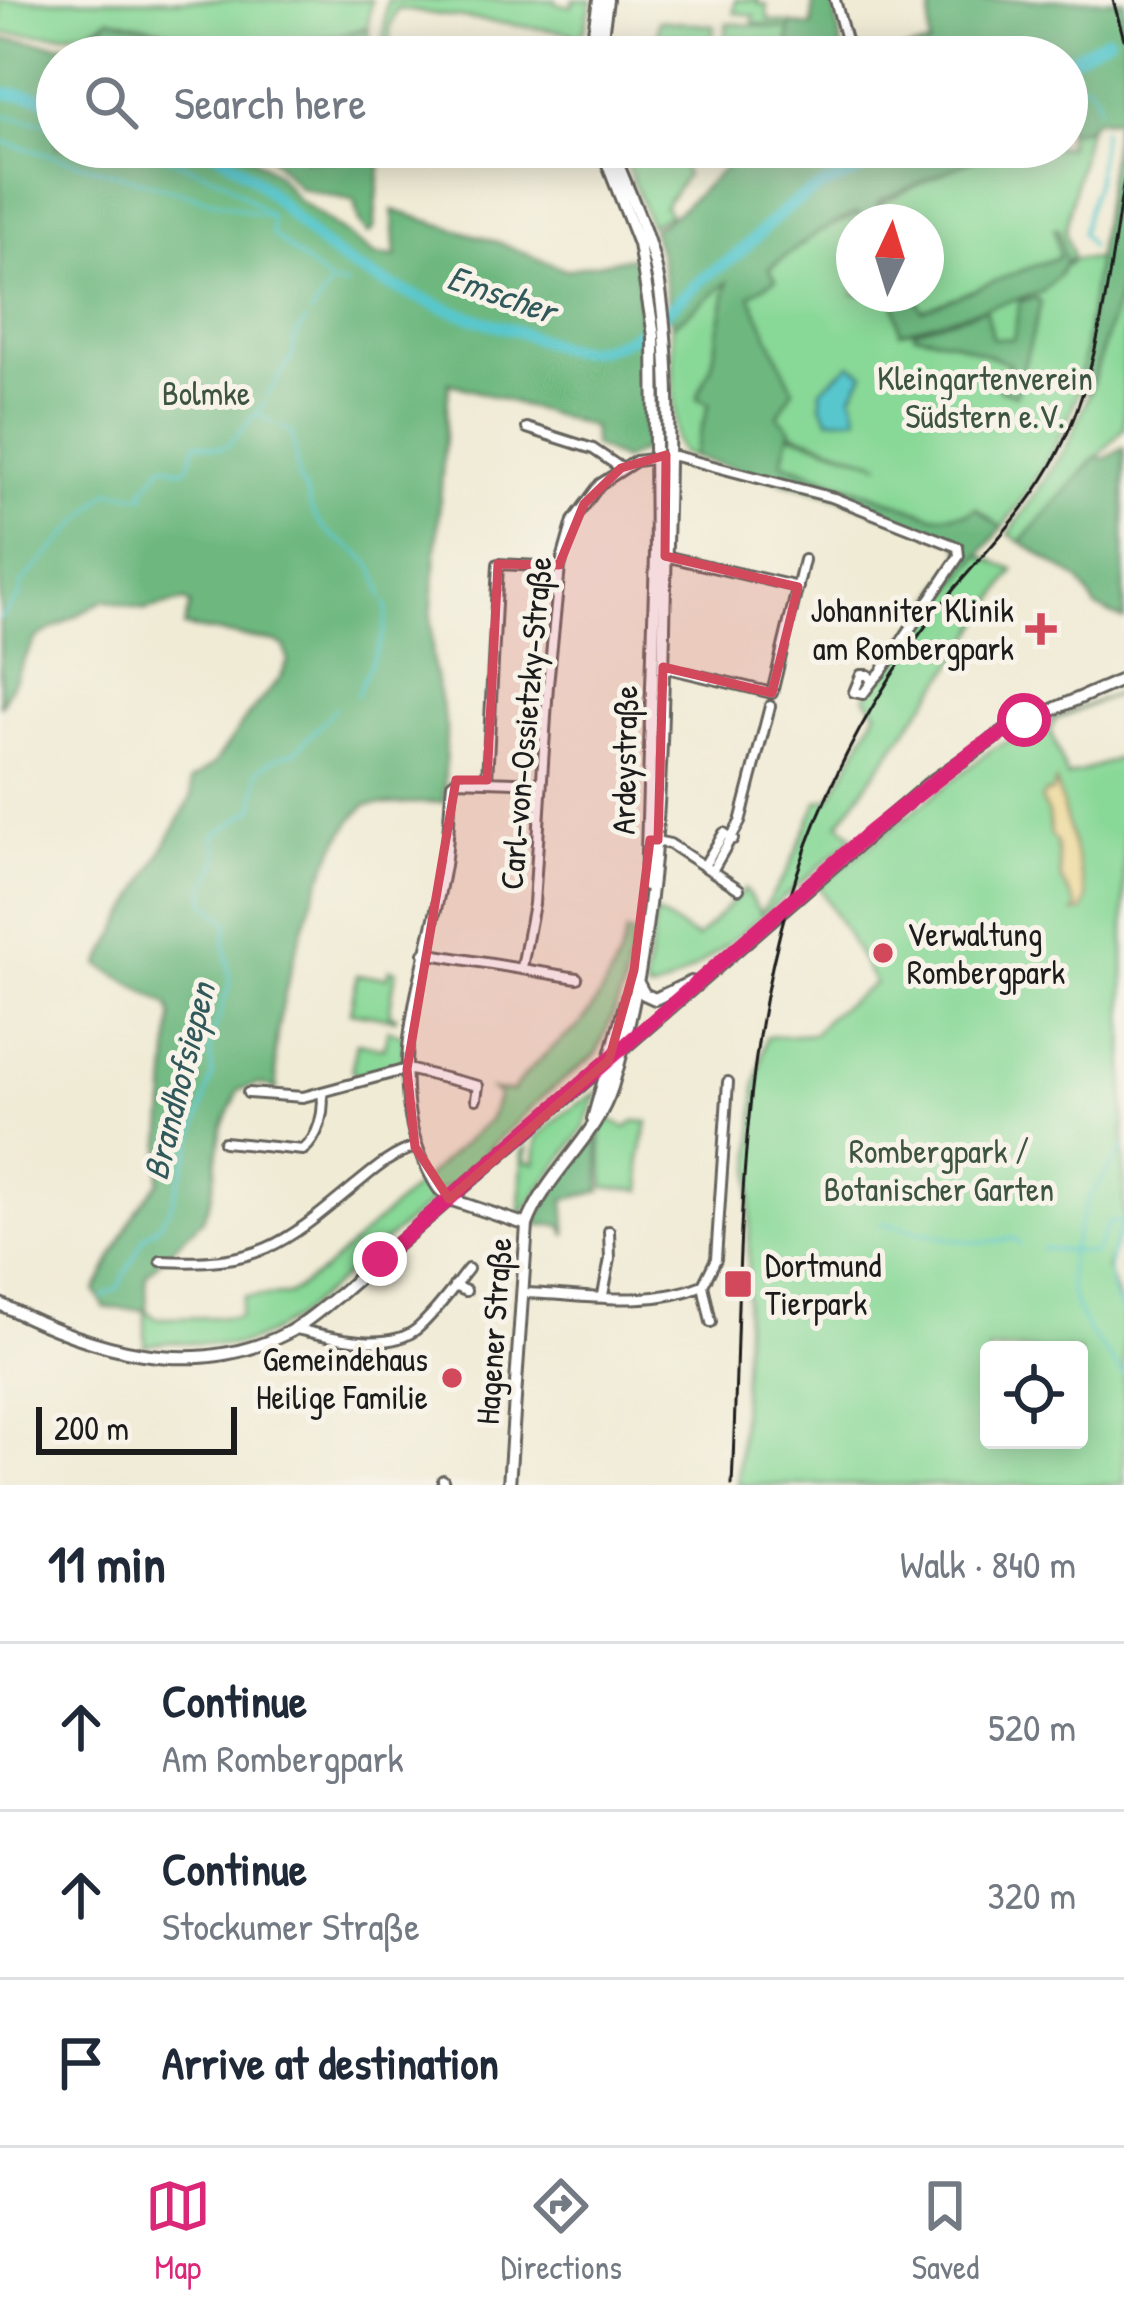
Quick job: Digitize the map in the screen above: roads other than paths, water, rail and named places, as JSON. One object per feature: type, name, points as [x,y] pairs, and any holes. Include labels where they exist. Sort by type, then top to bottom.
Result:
[{"type":"main road","points":[[597,36],[603,0]]},
{"type":"main road","name":"Ardeystraße","points":[[609,168],[639,244],[656,307]]},
{"type":"main road","name":"Ardeystraße","points":[[619,168],[651,253],[665,556],[654,840],[638,980],[620,1050]]},
{"type":"main road","name":"Ardeystraße","points":[[609,1060],[634,970],[654,840],[661,456]]},
{"type":"main road","points":[[0,1305],[71,1336],[155,1357],[236,1352],[296,1328],[870,832],[976,749],[1041,712],[1124,680]]},
{"type":"main road","points":[[638,980],[642,992],[655,998],[705,975]]},
{"type":"main road","name":"Hagener Straße","points":[[508,1485],[527,1225],[537,1199],[603,1111],[620,1050]]},
{"type":"main road","name":"Hagener Straße","points":[[591,1128],[609,1060]]},
{"type":"main road","points":[[449,1199],[527,1225]]},
{"type":"street","points":[[836,0],[845,36]]},
{"type":"street","points":[[527,428],[593,449],[621,468]]},
{"type":"street","points":[[661,456],[810,491],[937,535],[958,547],[959,556],[872,682]]},
{"type":"street","name":"Carl-von-Ossietzky-Straße","points":[[522,968],[534,904],[560,567],[566,541],[584,504],[621,468],[661,456]]},
{"type":"street","points":[[665,556],[798,587]]},
{"type":"street","points":[[663,667],[772,693],[804,560]]},
{"type":"street","points":[[488,780],[498,564],[560,567]]},
{"type":"street","points":[[708,868],[724,833],[733,838],[770,706]]},
{"type":"street","points":[[449,1199],[438,1191],[415,1147],[407,1069],[424,953],[444,871],[452,783],[456,779],[541,783]]},
{"type":"street","points":[[654,840],[739,889]]},
{"type":"street","points":[[424,953],[577,978]]},
{"type":"street","points":[[248,1093],[304,1097],[407,1069],[478,1086],[476,1099]]},
{"type":"street","points":[[711,1322],[704,1285],[716,1258],[728,1082]]},
{"type":"street","points":[[224,1142],[303,1150],[311,1143],[323,1112],[322,1091]]},
{"type":"street","points":[[161,1261],[212,1261],[276,1247],[389,1158],[415,1147]]},
{"type":"street","points":[[603,1295],[609,1232]]},
{"type":"street","points":[[296,1328],[349,1340],[397,1338],[415,1331],[468,1269]]},
{"type":"street","points":[[522,1293],[647,1298],[704,1285]]},
{"type":"street","points":[[454,1286],[466,1291]]},
{"type":"water","points":[[850,364],[864,373],[852,395],[858,417],[829,419],[821,405],[821,389]]},
{"type":"waterway","name":"Emscher","points":[[1088,49],[1108,38]]},
{"type":"waterway","points":[[1088,85],[1099,108]]},
{"type":"waterway","name":"Emscher","points":[[0,93],[36,96]]},
{"type":"waterway","points":[[0,115],[36,121]]},
{"type":"waterway","points":[[1091,247],[1082,233],[1103,129]]},
{"type":"waterway","points":[[0,141],[36,151]]},
{"type":"waterway","points":[[95,168],[272,218],[272,234],[331,284],[347,286]]},
{"type":"waterway","points":[[193,168],[224,180],[271,217]]},
{"type":"waterway","name":"Emscher","points":[[241,168],[326,247],[360,270],[465,315],[581,350],[633,336],[800,199],[864,168]]},
{"type":"waterway","points":[[311,314],[330,286]]},
{"type":"waterway","points":[[268,395],[292,357],[305,322]]},
{"type":"waterway","points":[[0,619],[20,596],[21,584],[109,491],[144,496],[144,489],[164,464],[181,470],[188,467],[196,443],[229,445],[265,403]]},
{"type":"waterway","name":"Brandhofsiepen","points":[[259,415],[273,423]]},
{"type":"waterway","name":"Brandhofsiepen","points":[[281,427],[292,433],[299,482],[315,517],[364,557],[382,597]]},
{"type":"waterway","name":"Brandhofsiepen","points":[[357,695],[382,638],[386,603]]},
{"type":"waterway","name":"Brandhofsiepen","points":[[283,755],[294,753],[335,709]]},
{"type":"waterway","name":"Brandhofsiepen","points":[[103,1297],[118,1288],[145,1236],[170,1208],[188,1157],[212,1076],[210,1045],[230,982],[225,942],[228,922],[205,902],[206,885],[218,861],[214,836],[255,808],[258,770],[279,756]]},
{"type":"waterway","points":[[1072,1249],[1088,1199],[1124,1148]]},
{"type":"waterway","points":[[1124,1220],[1110,1268],[1112,1290],[1124,1315]]},
{"type":"waterway","points":[[1042,1248],[1094,1253],[1110,1222],[1123,1223]]},
{"type":"waterway","points":[[881,1223],[965,1241],[1013,1238],[1020,1244]]},
{"type":"waterway","points":[[1071,1254],[1075,1305],[1124,1375]]},
{"type":"railway","points":[[1113,0],[1124,39]]},
{"type":"railway","points":[[732,1485],[748,1131],[774,957],[798,872],[830,789],[886,685],[936,612],[1029,500],[1067,435],[1100,328],[1124,180]]},
{"type":"place","name":"Johanniter Klinik am Rombergpark","points":[[1041,629]]},
{"type":"place","name":"Verwaltung Rombergpark","points":[[883,953]]},
{"type":"place","name":"Dortmund Tierpark","points":[[738,1284]]},
{"type":"place","name":"Gemeindehaus Heilige Familie","points":[[452,1378]]},
{"type":"park label","name":"Bolmke","points":[[206,393]]},
{"type":"park label","name":"Kleingartenverein Südstern e.V.","points":[[985,397]]},
{"type":"park label","name":"Rombergpark / Botanischer Garten","points":[[939,1170]]}]
